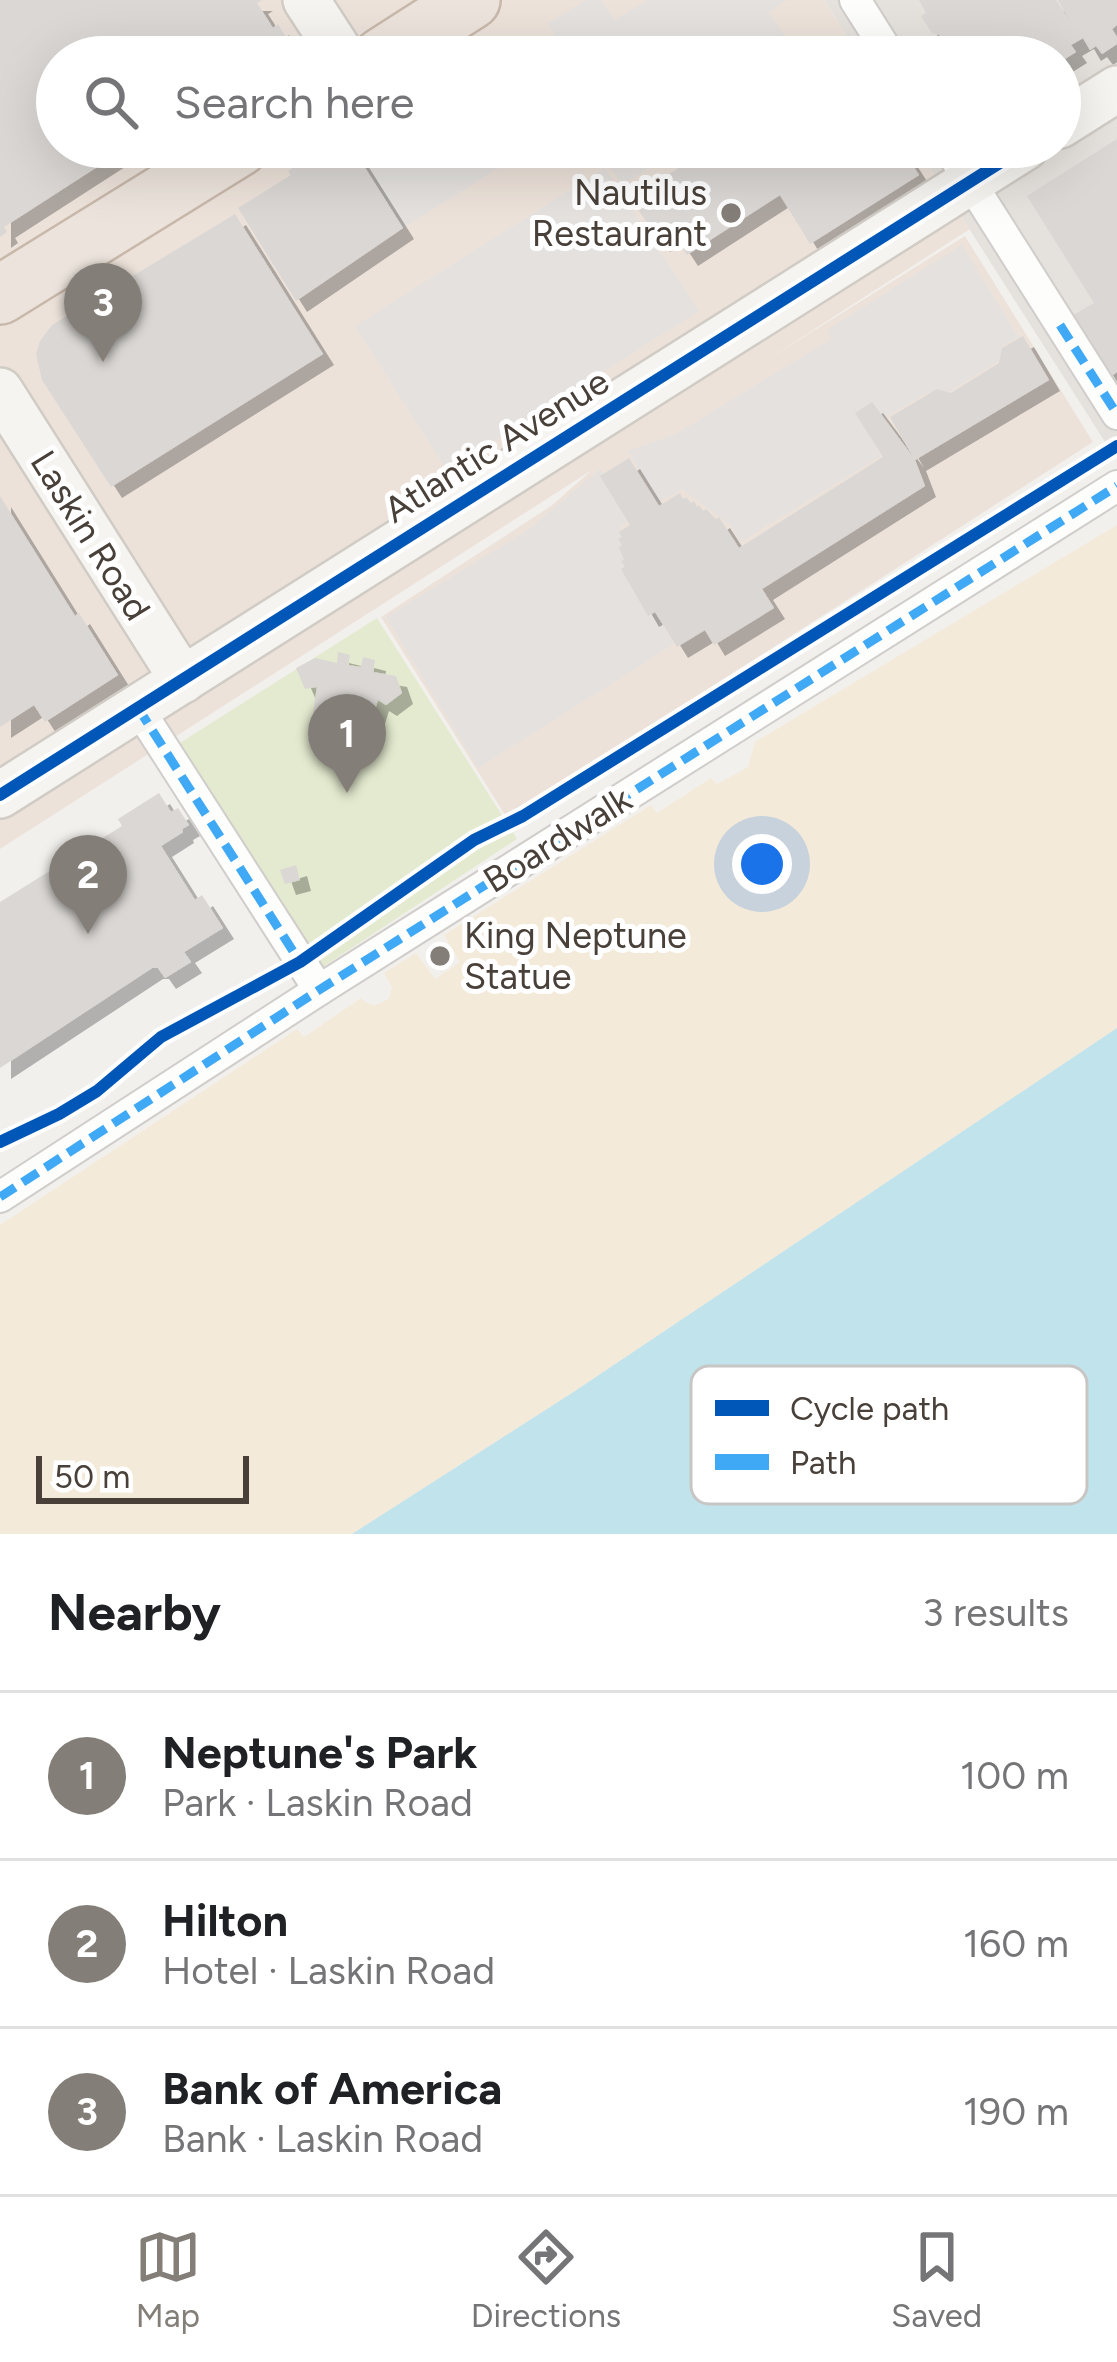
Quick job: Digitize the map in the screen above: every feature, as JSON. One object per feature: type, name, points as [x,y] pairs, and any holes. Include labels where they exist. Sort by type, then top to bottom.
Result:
[{"type":"highway","points":[[415,36],[471,0]]},
{"type":"highway","points":[[0,296],[205,168]]},
{"type":"street","points":[[306,0],[329,36]]},
{"type":"street","points":[[855,0],[878,36]]},
{"type":"street","points":[[1081,112],[1117,89]]},
{"type":"street","name":"Atlantic Avenue","points":[[0,795],[183,680],[954,168]]},
{"type":"street","points":[[961,168],[1117,414]]},
{"type":"street","name":"Laskin Road","points":[[0,391],[183,680]]},
{"type":"street","name":"Boardwalk","points":[[0,1197],[1117,486]]},
{"type":"street","points":[[138,708],[319,990]]},
{"type":"shaded area","points":[[0,0],[824,0],[847,36],[36,36],[36,168],[931,168],[970,229],[762,363],[965,236],[1093,442],[507,818],[381,617],[551,506],[592,470],[0,849]]},
{"type":"shaded area","points":[[585,0],[602,0],[615,20],[648,0],[787,0],[769,12],[785,36],[555,36],[548,24]]},
{"type":"shaded area","points":[[824,0],[1117,0],[1117,439],[1107,445],[930,168],[1081,168],[1081,36],[847,36]]},
{"type":"shaded area","points":[[366,168],[499,168],[403,228]]},
{"type":"shaded area","points":[[605,168],[699,311],[447,471],[355,326]]},
{"type":"shaded area","points":[[611,168],[649,168],[622,185]]},
{"type":"shaded area","points":[[962,245],[1018,337],[1001,347],[1007,356],[932,402],[926,393],[866,429],[881,456],[740,542],[728,523],[682,489],[659,502],[628,451],[676,434],[831,339],[827,330]]},
{"type":"shaded area","points":[[600,469],[631,519],[620,527],[629,572],[674,644],[478,768],[386,617],[527,531]]},
{"type":"green space","points":[[377,618],[517,839],[320,969],[175,746]]},
{"type":"sand","points":[[1117,525],[1117,1028],[572,1393],[352,1534],[0,1534],[0,1225],[297,1029],[304,1037],[361,998],[371,1005],[385,1001],[392,988],[384,973],[416,953],[435,979],[460,962],[444,935],[651,805],[657,813],[711,778],[717,784],[748,767],[755,742]]},
{"type":"water","points":[[1117,1028],[1117,1534],[352,1534],[572,1393]]},
{"type":"building","points":[[0,0],[262,0],[257,3],[273,28],[278,24],[285,36],[36,36],[36,168],[95,168],[4,227],[7,232],[0,237]]},
{"type":"building","points":[[919,0],[1056,0],[1069,20],[1058,0],[1117,0],[1117,25],[1112,29],[1117,44],[1102,54],[1096,46],[1090,50],[1081,36],[940,36],[921,16],[926,13]]},
{"type":"building","points":[[1117,139],[1117,372],[1110,377],[1072,316],[1094,303],[1027,196],[1071,168],[1081,168],[1081,162]]},
{"type":"building","points":[[365,168],[403,228],[296,301],[238,208],[291,175],[288,171]]},
{"type":"building","points":[[679,168],[914,168],[919,175],[810,244],[780,195],[687,255],[672,232],[659,241],[631,199]]},
{"type":"building","points":[[235,214],[323,354],[111,487],[42,380],[36,354],[40,341],[52,325]]},
{"type":"building","points":[[1023,336],[1049,380],[915,460],[925,486],[762,589],[774,608],[714,645],[705,630],[677,647],[655,612],[648,616],[621,569],[625,567],[619,532],[630,525],[600,476],[629,458],[659,506],[680,493],[719,517],[739,548],[883,457],[855,413],[872,402],[913,457],[890,417],[937,389],[951,393],[999,363],[1002,348]]},
{"type":"building","points":[[0,496],[118,675],[45,722],[34,705],[0,727]]},
{"type":"building","points":[[338,652],[350,655],[348,665],[361,667],[363,657],[375,660],[373,672],[396,676],[402,693],[386,705],[378,700],[368,732],[312,719],[317,687],[305,689],[296,668],[315,658],[337,663]]},
{"type":"building","points":[[159,793],[171,812],[178,808],[189,825],[161,846],[195,900],[202,895],[223,928],[184,952],[191,962],[165,978],[158,968],[152,968],[0,1068],[0,902],[122,826],[118,819]]},
{"type":"building","points":[[296,865],[300,880],[285,884],[280,870]]},
{"type":"marked path","points":[[1060,325],[1117,414]]},
{"type":"marked path","points":[[0,1197],[1117,486]]},
{"type":"marked path","points":[[138,708],[305,970]]},
{"type":"cycle path","points":[[0,795],[992,168]]},
{"type":"cycle path","points":[[0,1142],[97,1091],[161,1037],[300,962],[474,840],[523,816],[1117,446]]},
{"type":"place","name":"Nautilus Restaurant","points":[[731,213]]},
{"type":"place","name":"Bank of America","points":[[103,362]]},
{"type":"place","name":"Neptune's Park","points":[[347,793]]},
{"type":"place","name":"Hilton","points":[[88,934]]},
{"type":"place","name":"King Neptune Statue","points":[[440,956]]}]
